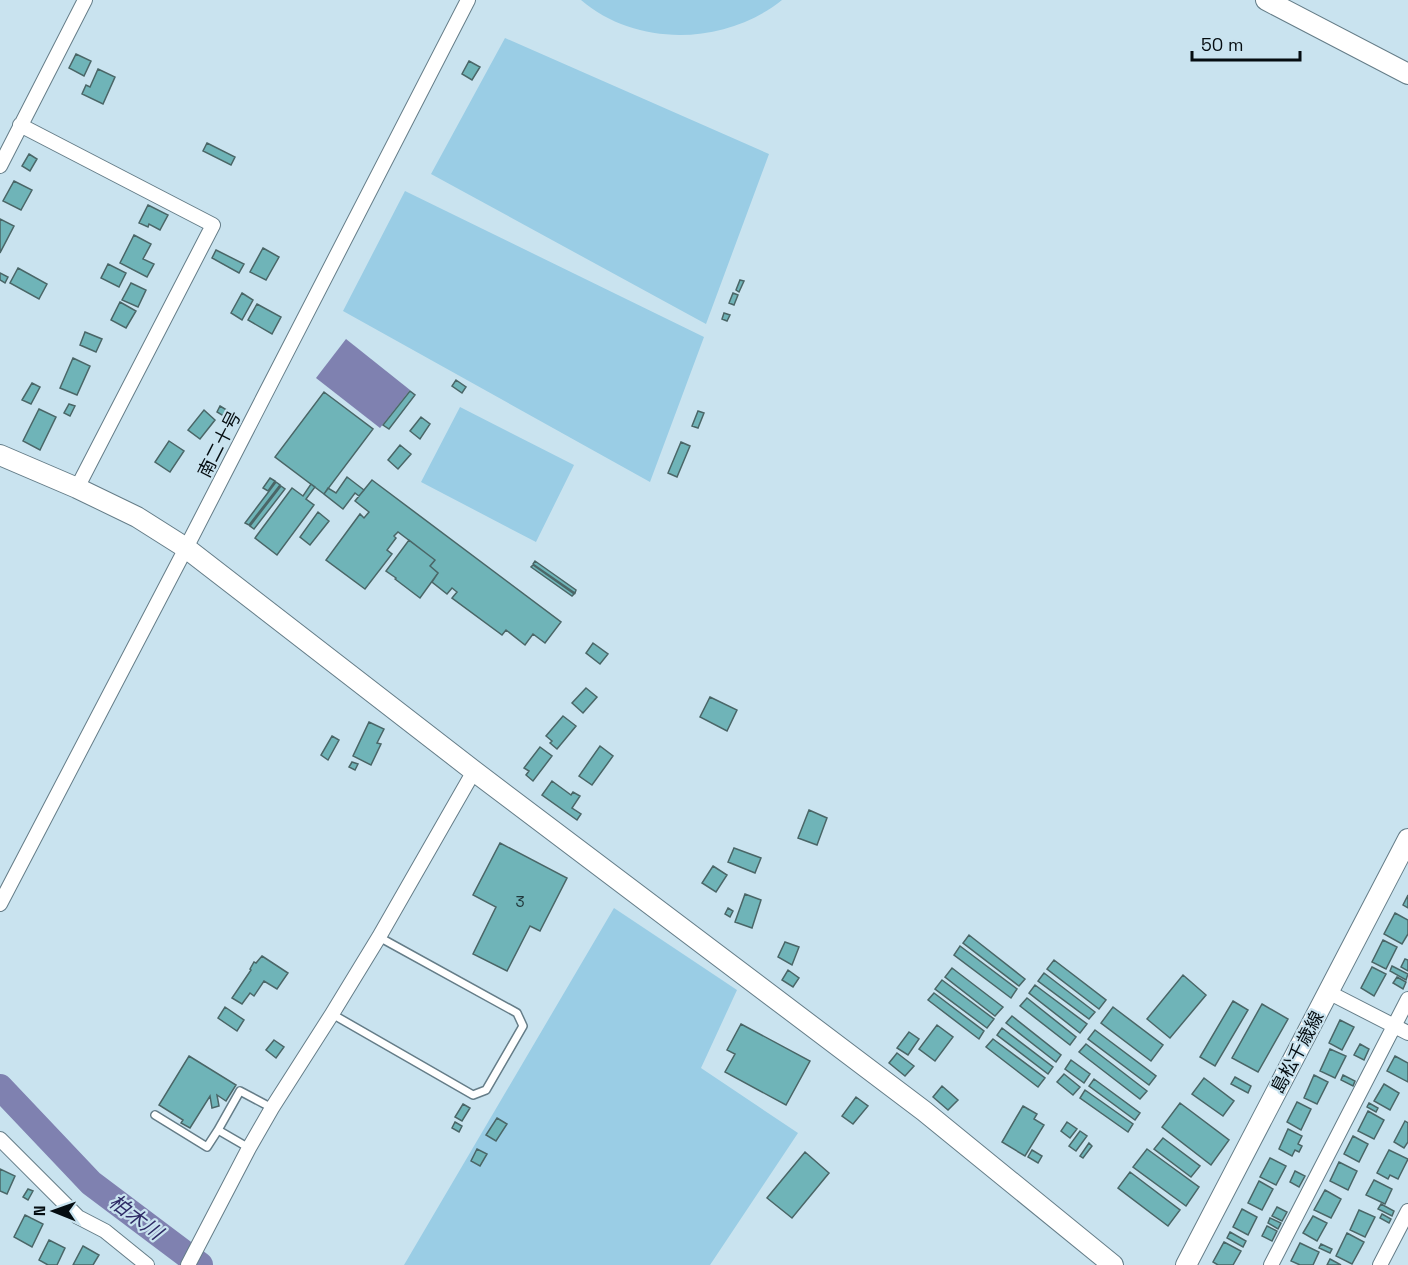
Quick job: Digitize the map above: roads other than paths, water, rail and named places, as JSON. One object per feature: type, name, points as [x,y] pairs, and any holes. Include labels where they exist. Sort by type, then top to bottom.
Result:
[{"type":"street","points":[[0,166],[85,0]]},
{"type":"street","name":"南二十号","points":[[0,904],[468,0]]},
{"type":"street","points":[[1266,0],[1408,74]]},
{"type":"street","points":[[20,125],[213,225],[77,488]]},
{"type":"street","points":[[0,455],[137,517],[186,548],[474,771],[924,1111],[1113,1265]]},
{"type":"street","points":[[188,1265],[214,1212],[272,1108],[379,937],[474,771]]},
{"type":"street","name":"島松千歳線","points":[[1186,1265],[1408,839]]},
{"type":"street","points":[[1328,992],[1408,1033]]},
{"type":"street","points":[[1271,1265],[1408,999]]},
{"type":"street","points":[[0,1141],[78,1217],[105,1231],[147,1265]]},
{"type":"street","points":[[1380,1265],[1408,1211]]},
{"type":"lane","points":[[332,1014],[473,1095],[486,1090],[523,1026],[517,1013],[379,937]]},
{"type":"lane","points":[[155,1115],[207,1147],[240,1091],[272,1108]]},
{"type":"lane","points":[[218,1131],[249,1148]]},
{"type":"waterway","name":"柏木川","points":[[0,1087],[91,1183],[200,1265]]}]
